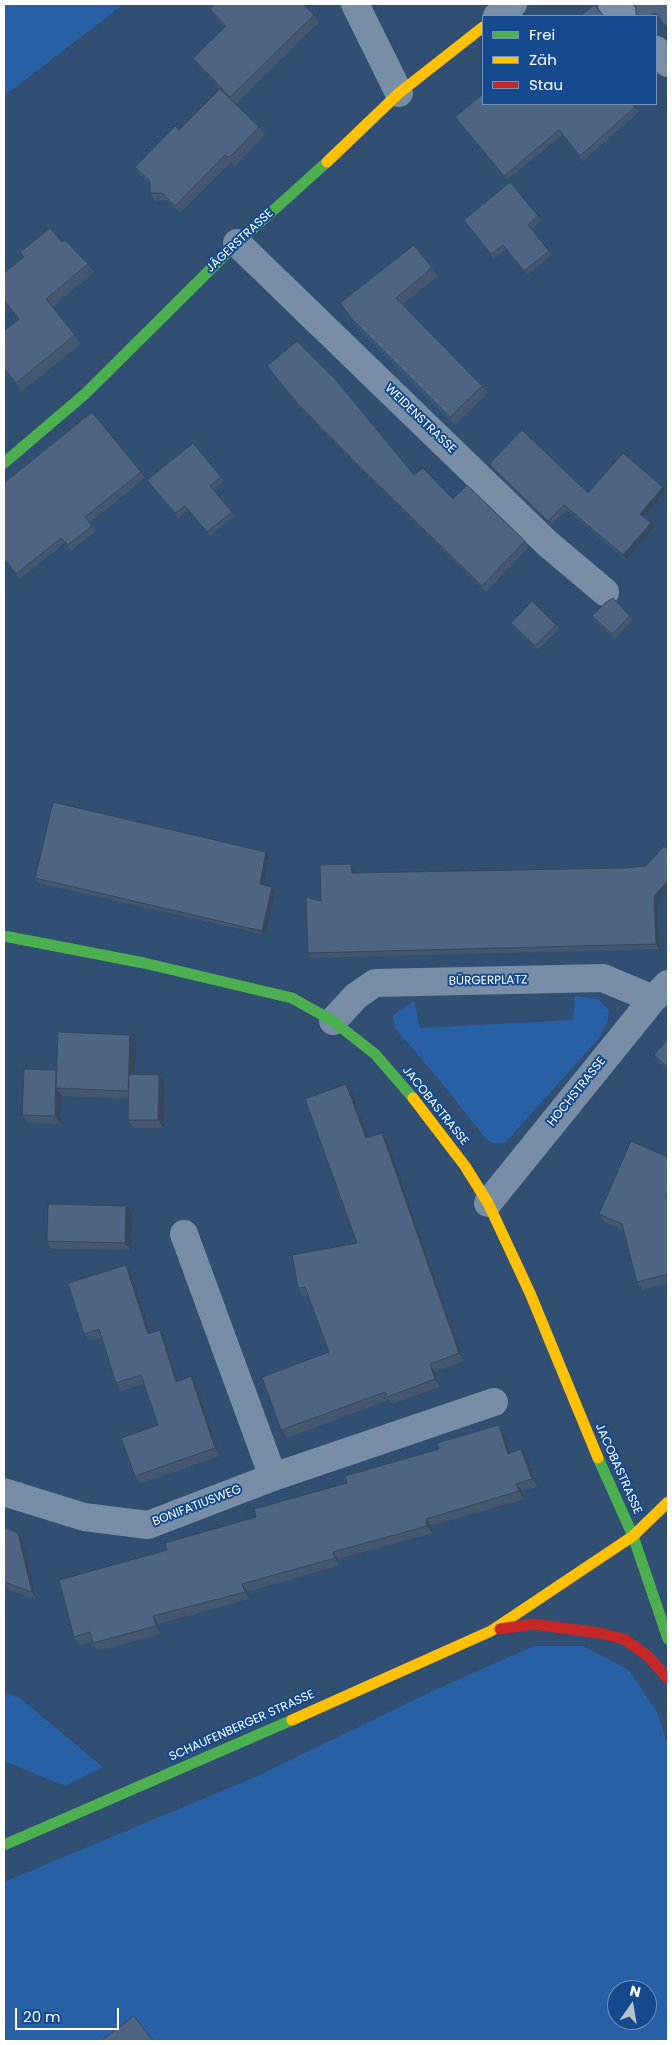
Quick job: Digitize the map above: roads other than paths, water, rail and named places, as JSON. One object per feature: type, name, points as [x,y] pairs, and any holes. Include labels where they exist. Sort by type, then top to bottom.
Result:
[{"type":"street","points":[[355,4],[399,93]]},
{"type":"street","points":[[498,15],[513,4]]},
{"type":"street","points":[[612,4],[623,15]]},
{"type":"street","name":"JÄGERSTRASSE","points":[[4,463],[86,394],[237,243],[399,93],[482,28]]},
{"type":"street","points":[[657,51],[668,63]]},
{"type":"street","name":"WEIDENSTRASSE","points":[[237,243],[548,544],[605,592]]},
{"type":"street","name":"JACOBASTRASSE","points":[[4,936],[144,963],[292,998],[333,1021],[374,1054],[412,1096],[465,1166],[488,1203],[530,1293],[572,1398],[633,1536],[668,1639]]},
{"type":"street","name":"BÜRGERPLATZ","points":[[333,1021],[356,996],[375,983],[602,978],[661,991]]},
{"type":"street","name":"HOCHSTRASSE","points":[[488,1203],[661,991]]},
{"type":"street","points":[[184,1234],[274,1477]]},
{"type":"street","name":"BONIFATIUSWEG","points":[[4,1492],[84,1517],[148,1525],[274,1477],[494,1402]]},
{"type":"street","name":"SCHAUFENBERGER STRASSE","points":[[4,1845],[491,1630],[633,1536],[668,1502]]},
{"type":"street","name":"SCHAUFENBERGER STRASSE","points":[[491,1630],[533,1624],[600,1632],[624,1639],[648,1656],[668,1679]]}]
